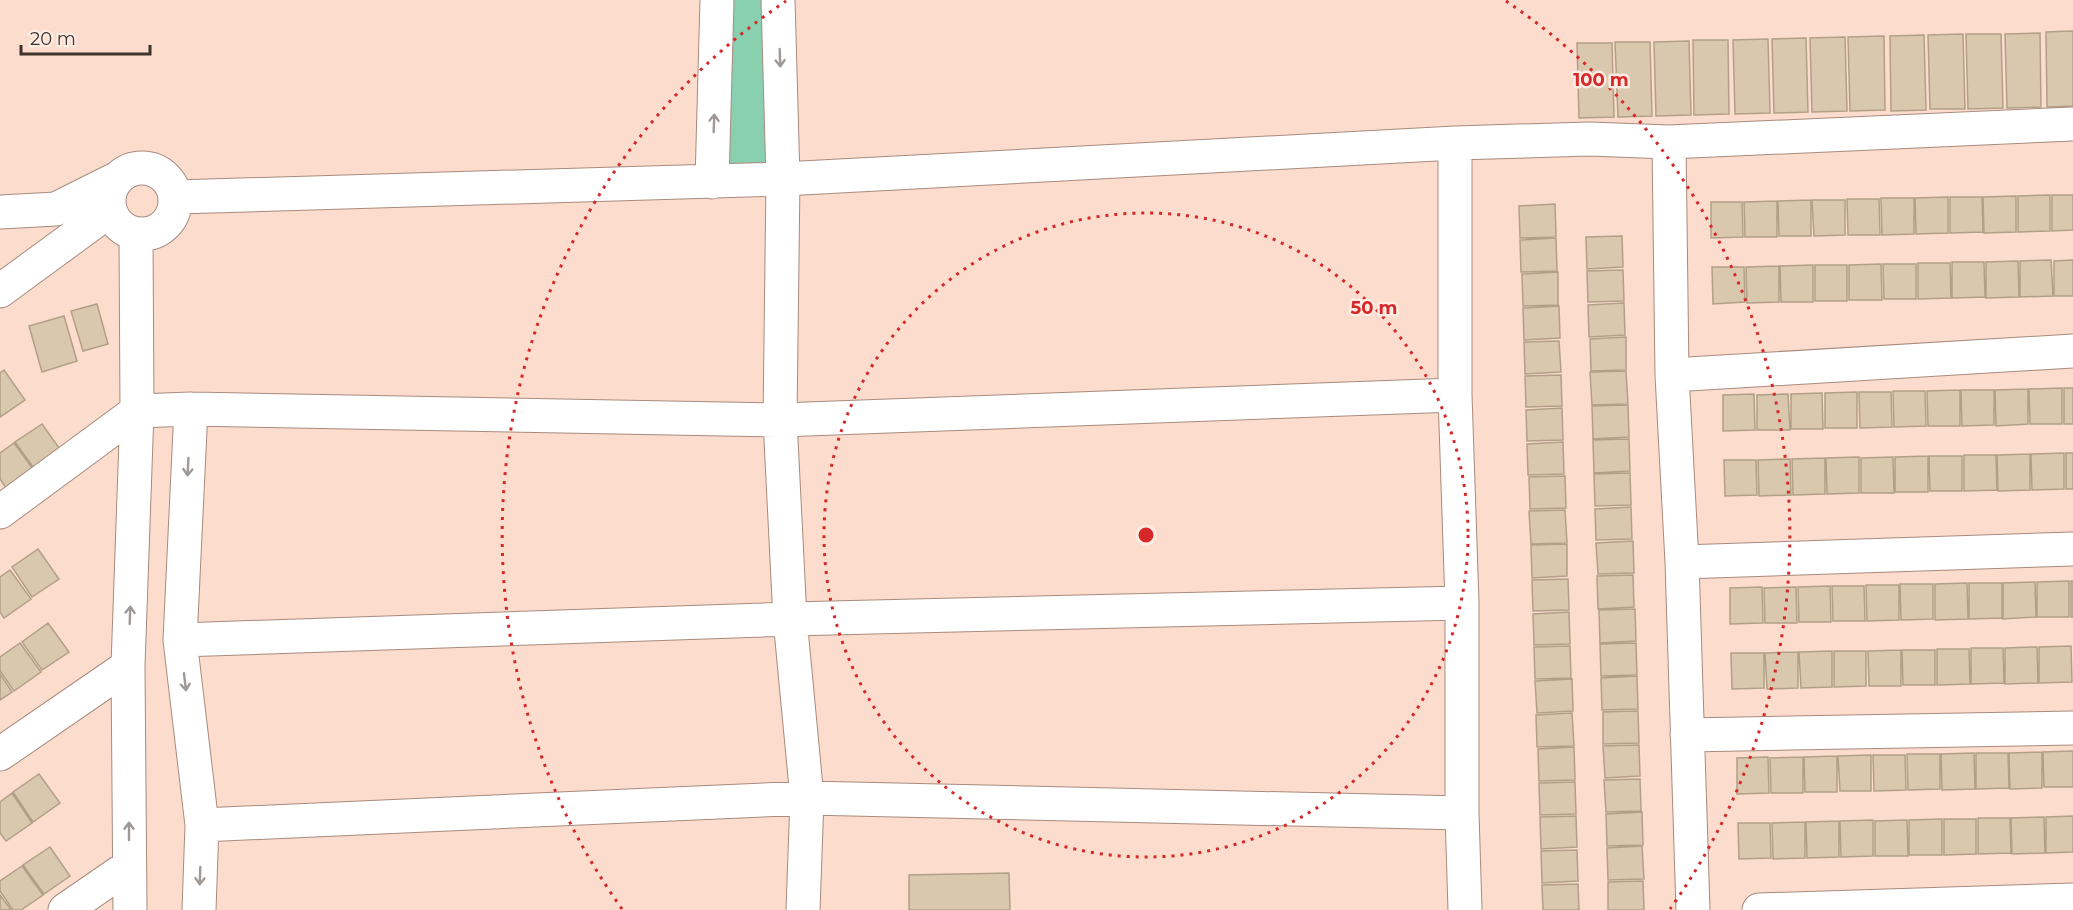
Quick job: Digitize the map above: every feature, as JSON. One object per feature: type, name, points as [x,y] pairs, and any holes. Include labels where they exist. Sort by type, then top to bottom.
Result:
[{"type":"street","points":[[712,182],[717,0]]},
{"type":"street","points":[[778,0],[783,179],[780,420],[790,620],[807,798],[803,910]]},
{"type":"street","points":[[176,197],[712,182],[1455,143],[1589,139],[1669,142],[2073,124]]},
{"type":"street","points":[[1669,142],[1672,375],[1682,562],[1693,910]]},
{"type":"street","points":[[1455,143],[1455,395],[1462,603],[1462,813],[1465,910]]},
{"type":"street","points":[[0,212],[56,209],[116,179],[128,170],[142,167],[156,170],[168,179],[176,197],[172,218],[157,232],[136,235],[119,227],[109,211],[109,194],[116,179]]},
{"type":"street","points":[[0,291],[109,211]]},
{"type":"street","points":[[130,910],[128,666],[136,411],[136,235]]},
{"type":"street","points":[[1672,375],[2073,351]]},
{"type":"street","points":[[0,512],[136,411],[191,409],[780,420],[1455,395]]},
{"type":"street","points":[[191,409],[180,640],[202,825],[199,910]]},
{"type":"street","points":[[1682,562],[2073,549]]},
{"type":"street","points":[[180,640],[790,620],[1462,603]]},
{"type":"street","points":[[0,754],[128,666]]},
{"type":"street","points":[[1687,735],[2073,728]]},
{"type":"street","points":[[202,825],[807,798],[1462,813]]},
{"type":"street","points":[[65,910],[129,866]]},
{"type":"street","points":[[1759,910],[2073,900]]},
{"type":"green space","points":[[717,0],[778,0],[783,179],[712,182]]},
{"type":"building","points":[[2073,31],[2073,106],[2047,107],[2046,32]]},
{"type":"building","points":[[2040,33],[2041,107],[2007,108],[2005,34]]},
{"type":"building","points":[[1963,34],[1965,109],[1930,109],[1928,35]]},
{"type":"building","points":[[1966,34],[2001,34],[2003,108],[1968,109]]},
{"type":"building","points":[[1924,35],[1926,110],[1891,111],[1890,36]]},
{"type":"building","points":[[1884,36],[1885,110],[1850,111],[1848,37]]},
{"type":"building","points":[[1845,37],[1847,111],[1812,112],[1810,38]]},
{"type":"building","points":[[1806,38],[1808,112],[1774,113],[1772,39]]},
{"type":"building","points":[[1768,39],[1770,113],[1735,114],[1733,40]]},
{"type":"building","points":[[1693,40],[1728,40],[1729,114],[1694,115]]},
{"type":"building","points":[[1689,41],[1691,115],[1656,116],[1654,42]]},
{"type":"building","points":[[1615,42],[1650,42],[1652,116],[1618,117]]},
{"type":"building","points":[[1577,43],[1612,43],[1614,117],[1579,118]]},
{"type":"building","points":[[2050,195],[2050,231],[2018,232],[2018,196]]},
{"type":"building","points":[[2052,195],[2073,195],[2073,230],[2052,231]]},
{"type":"building","points":[[2016,196],[2016,232],[1984,233],[1983,197]]},
{"type":"building","points":[[1948,197],[1948,233],[1916,234],[1915,198]]},
{"type":"building","points":[[1950,197],[1982,197],[1983,232],[1950,233]]},
{"type":"building","points":[[1881,198],[1914,198],[1914,234],[1882,235]]},
{"type":"building","points":[[1847,199],[1879,199],[1880,235],[1848,235]]},
{"type":"building","points":[[1811,200],[1811,236],[1779,236],[1778,201]]},
{"type":"building","points":[[1812,200],[1845,200],[1845,235],[1814,236]]},
{"type":"building","points":[[1777,201],[1777,237],[1745,237],[1744,202]]},
{"type":"building","points":[[1711,202],[1742,202],[1743,237],[1711,238]]},
{"type":"building","points":[[1555,204],[1556,237],[1520,238],[1519,206]]},
{"type":"building","points":[[1622,236],[1623,267],[1587,269],[1586,237]]},
{"type":"building","points":[[1556,238],[1557,271],[1521,272],[1520,240]]},
{"type":"building","points":[[2051,260],[2053,296],[2020,297],[2020,261]]},
{"type":"building","points":[[2073,260],[2073,296],[2054,296],[2054,261]]},
{"type":"building","points":[[2018,261],[2019,297],[1986,298],[1986,262]]},
{"type":"building","points":[[1952,262],[1984,262],[1985,297],[1952,298]]},
{"type":"building","points":[[1918,263],[1950,263],[1951,298],[1918,299]]},
{"type":"building","points":[[1881,264],[1882,300],[1849,300],[1849,265]]},
{"type":"building","points":[[1883,264],[1916,264],[1916,299],[1884,299]]},
{"type":"building","points":[[1813,265],[1813,302],[1781,302],[1780,266]]},
{"type":"building","points":[[1815,265],[1847,265],[1847,301],[1815,301]]},
{"type":"building","points":[[1779,266],[1779,302],[1747,303],[1746,267]]},
{"type":"building","points":[[1712,267],[1744,267],[1745,302],[1713,304]]},
{"type":"building","points":[[1623,270],[1624,301],[1588,302],[1587,271]]},
{"type":"building","points":[[1558,272],[1558,305],[1523,306],[1522,274]]},
{"type":"building","points":[[1624,303],[1625,335],[1589,337],[1588,305]]},
{"type":"building","points":[[97,304],[108,344],[83,351],[71,311]]},
{"type":"building","points":[[1559,306],[1560,338],[1524,340],[1523,308]]},
{"type":"building","points":[[64,316],[77,361],[42,372],[29,326]]},
{"type":"building","points":[[1626,337],[1626,370],[1591,371],[1590,339]]},
{"type":"building","points":[[1559,341],[1561,372],[1525,374],[1524,342]]},
{"type":"building","points":[[4,370],[25,400],[0,417],[0,373]]},
{"type":"building","points":[[1626,371],[1628,404],[1592,405],[1590,372]]},
{"type":"building","points":[[1561,375],[1562,406],[1526,407],[1525,376]]},
{"type":"building","points":[[2062,388],[2062,424],[2030,424],[2029,389]]},
{"type":"building","points":[[2064,388],[2073,388],[2073,424],[2064,424]]},
{"type":"building","points":[[2028,389],[2028,424],[1996,426],[1995,390]]},
{"type":"building","points":[[1960,390],[1960,426],[1928,426],[1927,391]]},
{"type":"building","points":[[1961,390],[1994,390],[1994,425],[1962,426]]},
{"type":"building","points":[[1893,391],[1925,391],[1926,426],[1894,427]]},
{"type":"building","points":[[1857,392],[1857,428],[1825,428],[1825,393]]},
{"type":"building","points":[[1859,392],[1891,392],[1892,427],[1860,428]]},
{"type":"building","points":[[1822,393],[1823,429],[1791,429],[1791,394]]},
{"type":"building","points":[[1754,394],[1755,430],[1723,431],[1723,395]]},
{"type":"building","points":[[1788,394],[1790,430],[1757,430],[1757,395]]},
{"type":"building","points":[[1628,405],[1629,437],[1593,439],[1592,406]]},
{"type":"building","points":[[1562,408],[1563,440],[1527,441],[1526,410]]},
{"type":"building","points":[[42,424],[62,452],[36,471],[15,442]]},
{"type":"building","points":[[1629,439],[1630,471],[1594,473],[1593,440]]},
{"type":"building","points":[[1563,442],[1564,474],[1528,475],[1527,444]]},
{"type":"building","points":[[14,443],[35,472],[8,491],[0,479],[0,453]]},
{"type":"building","points":[[2064,453],[2064,489],[2032,490],[2031,454]]},
{"type":"building","points":[[2066,453],[2073,453],[2073,489],[2066,489]]},
{"type":"building","points":[[2030,454],[2030,490],[1998,491],[1997,455]]},
{"type":"building","points":[[1964,455],[1996,455],[1997,490],[1964,491]]},
{"type":"building","points":[[1928,456],[1928,492],[1895,492],[1895,457]]},
{"type":"building","points":[[1929,456],[1962,456],[1962,491],[1930,491]]},
{"type":"building","points":[[1859,457],[1859,493],[1827,494],[1826,458]]},
{"type":"building","points":[[1893,457],[1894,493],[1861,493],[1861,458]]},
{"type":"building","points":[[1825,458],[1825,494],[1793,495],[1792,459]]},
{"type":"building","points":[[1790,459],[1791,495],[1759,496],[1758,460]]},
{"type":"building","points":[[1724,460],[1756,460],[1757,495],[1725,496]]},
{"type":"building","points":[[1630,473],[1631,505],[1595,506],[1594,474]]},
{"type":"building","points":[[1565,476],[1566,508],[1530,509],[1529,477]]},
{"type":"building","points":[[1631,507],[1632,539],[1596,540],[1595,509]]},
{"type":"building","points":[[1565,510],[1567,543],[1531,544],[1529,511]]},
{"type":"building","points":[[1633,541],[1634,573],[1598,574],[1596,543]]},
{"type":"building","points":[[1567,544],[1567,576],[1532,578],[1531,545]]},
{"type":"building","points":[[38,549],[59,579],[32,597],[12,567]]},
{"type":"building","points":[[10,570],[31,599],[4,618],[0,612],[0,577]]},
{"type":"building","points":[[1633,575],[1634,607],[1598,609],[1597,576]]},
{"type":"building","points":[[1568,579],[1569,610],[1533,611],[1532,580]]},
{"type":"building","points":[[2069,581],[2069,617],[2037,617],[2037,582]]},
{"type":"building","points":[[2071,581],[2073,581],[2073,617],[2071,617]]},
{"type":"building","points":[[2035,582],[2036,617],[2003,619],[2003,583]]},
{"type":"building","points":[[1967,583],[1968,619],[1935,620],[1935,584]]},
{"type":"building","points":[[1969,583],[2002,583],[2002,618],[1969,619]]},
{"type":"building","points":[[1900,584],[1933,584],[1933,619],[1901,620]]},
{"type":"building","points":[[1866,585],[1899,585],[1899,620],[1867,621]]},
{"type":"building","points":[[1830,586],[1831,622],[1799,622],[1798,587]]},
{"type":"building","points":[[1832,586],[1864,586],[1865,621],[1833,621]]},
{"type":"building","points":[[1762,587],[1763,623],[1730,624],[1730,588]]},
{"type":"building","points":[[1796,587],[1797,623],[1765,623],[1764,588]]},
{"type":"building","points":[[1635,609],[1636,641],[1600,643],[1599,610]]},
{"type":"building","points":[[1569,612],[1570,644],[1534,645],[1533,614]]},
{"type":"building","points":[[48,623],[69,652],[42,670],[22,642]]},
{"type":"building","points":[[20,643],[41,672],[14,691],[0,671],[0,657]]},
{"type":"building","points":[[1636,643],[1637,675],[1601,676],[1600,644]]},
{"type":"building","points":[[1570,646],[1571,678],[1535,679],[1534,647]]},
{"type":"building","points":[[2071,646],[2072,682],[2039,683],[2039,647]]},
{"type":"building","points":[[2037,647],[2038,683],[2005,684],[2005,648]]},
{"type":"building","points":[[1971,648],[2003,648],[2004,683],[1971,684]]},
{"type":"building","points":[[1937,649],[1969,649],[1970,684],[1937,685]]},
{"type":"building","points":[[1901,650],[1901,686],[1869,686],[1868,651]]},
{"type":"building","points":[[1902,650],[1935,650],[1935,685],[1903,685]]},
{"type":"building","points":[[1832,651],[1832,687],[1801,688],[1799,652]]},
{"type":"building","points":[[1834,651],[1866,651],[1866,686],[1834,687]]},
{"type":"building","points":[[1798,652],[1798,688],[1767,689],[1765,653]]},
{"type":"building","points":[[1731,653],[1764,653],[1764,688],[1732,689]]},
{"type":"building","points":[[0,674],[12,692],[0,700]]},
{"type":"building","points":[[1637,676],[1638,709],[1602,710],[1601,678]]},
{"type":"building","points":[[1572,679],[1573,711],[1537,713],[1535,681]]},
{"type":"building","points":[[1638,711],[1639,743],[1603,744],[1603,712]]},
{"type":"building","points":[[1572,713],[1574,746],[1537,747],[1536,715]]},
{"type":"building","points":[[1639,745],[1640,776],[1605,778],[1603,746]]},
{"type":"building","points":[[1574,747],[1575,780],[1539,781],[1538,749]]},
{"type":"building","points":[[2073,751],[2073,787],[2044,787],[2043,752]]},
{"type":"building","points":[[2042,752],[2042,788],[2010,789],[2009,753]]},
{"type":"building","points":[[1974,753],[1975,789],[1942,790],[1941,754]]},
{"type":"building","points":[[1976,753],[2008,753],[2009,788],[1976,789]]},
{"type":"building","points":[[1907,754],[1940,754],[1940,789],[1908,790]]},
{"type":"building","points":[[1871,755],[1871,791],[1840,791],[1838,756]]},
{"type":"building","points":[[1873,755],[1905,755],[1906,790],[1874,791]]},
{"type":"building","points":[[1837,756],[1837,792],[1805,792],[1804,757]]},
{"type":"building","points":[[1768,757],[1769,793],[1737,794],[1737,758]]},
{"type":"building","points":[[1803,757],[1803,793],[1771,793],[1770,758]]},
{"type":"building","points":[[39,774],[60,803],[33,822],[13,792]]},
{"type":"building","points":[[1640,779],[1641,811],[1606,812],[1604,780]]},
{"type":"building","points":[[1575,782],[1576,814],[1540,815],[1539,783]]},
{"type":"building","points":[[12,793],[32,823],[6,841],[0,833],[0,802]]},
{"type":"building","points":[[1642,812],[1643,845],[1607,846],[1606,814]]},
{"type":"building","points":[[1576,816],[1577,847],[1541,849],[1540,817]]},
{"type":"building","points":[[2073,816],[2073,852],[2046,853],[2046,817]]},
{"type":"building","points":[[2044,817],[2045,853],[2012,854],[2011,818]]},
{"type":"building","points":[[1978,818],[2010,818],[2011,853],[1978,854]]},
{"type":"building","points":[[1942,819],[1942,855],[1909,855],[1909,820]]},
{"type":"building","points":[[1944,819],[1976,819],[1976,854],[1944,855]]},
{"type":"building","points":[[1873,820],[1873,856],[1841,857],[1840,821]]},
{"type":"building","points":[[1907,820],[1908,856],[1875,856],[1875,821]]},
{"type":"building","points":[[1839,821],[1839,857],[1807,858],[1806,822]]},
{"type":"building","points":[[1805,822],[1805,858],[1773,859],[1772,823]]},
{"type":"building","points":[[1738,823],[1770,823],[1771,858],[1739,859]]},
{"type":"building","points":[[1642,846],[1644,879],[1608,880],[1607,848]]},
{"type":"building","points":[[50,847],[70,876],[44,894],[23,865]]},
{"type":"building","points":[[1577,850],[1578,881],[1542,883],[1541,851]]},
{"type":"building","points":[[22,866],[43,895],[21,910],[13,910],[0,891],[0,881]]},
{"type":"building","points":[[1009,873],[1010,910],[909,910],[909,875]]},
{"type":"building","points":[[1643,881],[1644,910],[1608,910],[1608,882]]},
{"type":"building","points":[[1578,884],[1579,910],[1543,910],[1542,885]]},
{"type":"building","points":[[0,895],[11,910],[0,910]]}]
